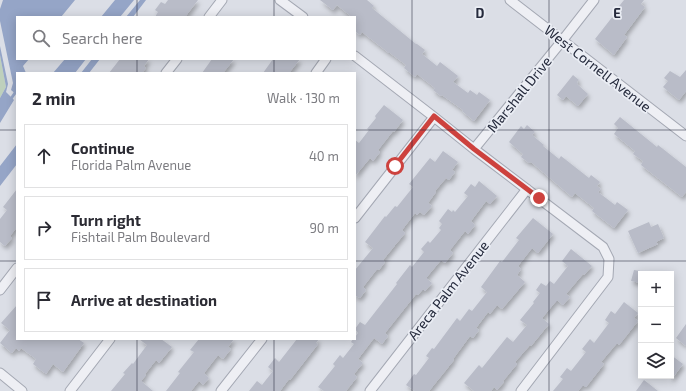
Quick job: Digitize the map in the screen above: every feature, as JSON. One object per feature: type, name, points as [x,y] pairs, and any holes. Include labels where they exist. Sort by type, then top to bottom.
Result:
[{"type":"street","points":[[210,16],[222,0]]},
{"type":"street","points":[[280,0],[302,16]]},
{"type":"street","name":"West Cornell Avenue","points":[[510,0],[562,41],[685,132]]},
{"type":"street","name":"Marshall Drive","points":[[474,149],[594,0]]},
{"type":"street","points":[[356,57],[603,247],[609,260],[608,277],[521,391]]},
{"type":"street","points":[[167,72],[176,60]]},
{"type":"street","points":[[317,72],[325,60]]},
{"type":"street","points":[[356,217],[434,116]]},
{"type":"street","name":"Areca Palm Avenue","points":[[370,391],[527,189]]},
{"type":"street","points":[[0,290],[16,269]]},
{"type":"street","points":[[70,391],[109,340]]},
{"type":"street","points":[[221,391],[261,340]]},
{"type":"street","points":[[0,373],[22,391]]},
{"type":"green space","points":[[0,55],[6,87],[0,98]]},
{"type":"water","points":[[3,0],[75,0],[62,16],[16,16],[16,60],[28,60],[23,66],[26,72],[16,72],[16,94],[11,90],[13,83],[0,21],[0,9]]},
{"type":"water","points":[[115,0],[134,0],[121,16],[102,16]]},
{"type":"water","points":[[140,0],[146,0],[134,16],[127,16]]},
{"type":"water","points":[[0,46],[8,84],[6,92],[14,100],[0,123],[0,98],[6,87],[0,55]]},
{"type":"water","points":[[64,60],[85,60],[76,72],[54,72]]},
{"type":"water","points":[[91,60],[99,60],[90,72],[82,72]]},
{"type":"water","points":[[16,145],[16,165],[0,186],[0,166]]},
{"type":"building","points":[[168,0],[198,0],[186,16],[156,16],[158,12],[155,10],[161,2],[165,4]]},
{"type":"building","points":[[320,0],[367,0],[374,6],[372,8],[425,50],[422,54],[437,66],[440,62],[458,76],[453,82],[468,93],[470,90],[477,95],[479,92],[490,100],[474,121],[462,111],[463,110],[433,90],[435,88],[417,74],[415,77],[404,68],[406,65],[362,32],[360,35],[356,32],[356,16],[351,16],[337,5],[333,10]]},
{"type":"building","points":[[624,0],[644,0],[641,4],[645,7],[624,35],[627,37],[614,55],[595,39]]},
{"type":"building","points":[[119,60],[148,60],[144,66],[146,68],[143,72],[110,72]]},
{"type":"building","points":[[211,60],[233,60],[224,72],[203,72]]},
{"type":"building","points":[[272,60],[299,60],[290,72],[264,72]]},
{"type":"building","points":[[686,70],[686,91],[679,100],[663,87],[668,81],[664,78],[670,71],[680,77]]},
{"type":"building","points":[[573,75],[579,80],[577,84],[588,94],[578,106],[566,96],[563,100],[557,95]]},
{"type":"building","points":[[384,105],[403,120],[378,150],[380,152],[373,161],[370,158],[356,175],[356,141],[359,143],[369,130],[367,129],[376,118],[375,116]]},
{"type":"building","points":[[620,117],[657,147],[658,145],[686,167],[686,192],[682,197],[641,165],[643,161],[633,154],[635,151],[614,134],[618,128],[614,124]]},
{"type":"building","points":[[527,125],[535,132],[532,135],[544,145],[543,146],[559,159],[561,156],[589,178],[591,175],[600,182],[597,186],[601,189],[598,192],[615,205],[617,202],[628,210],[614,228],[592,211],[594,208],[575,193],[572,197],[531,162],[529,163],[521,157],[523,154],[509,142],[521,126],[524,129]]},
{"type":"building","points":[[443,151],[458,162],[452,170],[455,172],[449,180],[446,178],[435,191],[436,192],[428,203],[432,206],[424,215],[420,212],[417,215],[415,213],[402,230],[405,233],[383,260],[385,262],[379,270],[377,269],[363,287],[366,290],[360,298],[356,296],[356,269],[373,248],[365,242],[385,216],[386,217],[395,206],[397,207],[413,187],[409,184],[430,158],[435,162]]},
{"type":"building","points":[[479,181],[497,196],[490,204],[486,201],[471,221],[475,225],[468,234],[465,231],[450,250],[453,253],[445,263],[441,260],[426,278],[432,283],[425,291],[423,289],[418,295],[416,294],[385,333],[388,336],[382,344],[374,338],[358,359],[363,363],[354,374],[357,377],[346,391],[324,391],[318,387],[335,366],[333,364],[340,355],[343,358],[354,344],[351,342],[352,340],[356,340],[358,333],[356,328],[360,322],[365,325],[410,265],[412,267],[424,252],[421,249],[428,241],[430,243],[441,230],[439,228],[442,224],[439,221],[448,209],[455,212],[468,196],[464,193],[471,184],[475,187]]},
{"type":"building","points":[[16,190],[16,228],[10,236],[12,238],[5,246],[0,242],[0,219],[7,210],[3,207]]},
{"type":"building","points":[[533,218],[553,234],[538,253],[532,248],[518,266],[521,269],[517,275],[525,282],[502,309],[497,305],[490,314],[488,312],[476,328],[479,330],[473,338],[470,336],[453,359],[454,360],[429,391],[415,391],[406,385],[429,358],[426,356],[432,348],[434,349],[457,318],[460,321],[469,309],[472,311],[487,292],[481,287],[500,261],[502,262],[519,240],[516,238]]},
{"type":"building","points":[[649,222],[651,227],[658,224],[664,238],[656,242],[658,244],[638,253],[628,231]]},
{"type":"building","points":[[571,249],[592,266],[566,294],[570,297],[563,305],[557,300],[542,318],[549,324],[531,346],[530,345],[515,362],[517,364],[497,390],[494,387],[491,391],[474,391],[464,383],[479,365],[482,368],[507,337],[513,342],[527,325],[520,320],[540,293],[536,290],[541,283],[546,286],[550,281],[554,284],[568,266],[562,261]]},
{"type":"building","points":[[634,270],[641,271],[638,271],[638,282],[631,281]]},
{"type":"building","points":[[624,302],[638,313],[634,318],[638,321],[619,345],[617,343],[601,362],[604,364],[586,387],[583,385],[578,391],[553,391],[563,379],[560,377],[567,368],[571,371],[586,352],[582,349],[590,339],[594,343],[609,323],[605,320],[611,311],[615,314]]},
{"type":"building","points":[[16,306],[16,340],[80,340],[84,343],[63,372],[53,364],[46,374],[33,364],[36,359],[21,348],[19,351],[16,348],[12,353],[0,343],[10,330],[1,323]]},
{"type":"building","points":[[686,324],[686,346],[676,338]]},
{"type":"building","points":[[140,340],[162,340],[172,347],[159,363],[156,360],[141,381],[153,391],[111,391],[125,374],[123,373],[132,363],[133,364],[147,345]]},
{"type":"building","points":[[198,340],[233,340],[228,347],[231,349],[223,359],[218,355],[204,373],[209,378],[203,385],[199,381],[191,391],[166,391],[180,373],[178,372],[194,352],[190,350]]},
{"type":"building","points":[[296,340],[318,340],[316,343],[318,344],[280,391],[249,391],[257,381],[262,385],[273,371],[268,367],[275,358],[279,362]]},
{"type":"building","points":[[674,357],[683,364],[674,376]]},
{"type":"building","points":[[644,380],[658,391],[636,391]]},
{"type":"waterway","points":[[10,100],[15,93],[15,89]]},
{"type":"route","points":[[395,166],[434,116],[474,149],[539,198]]}]
